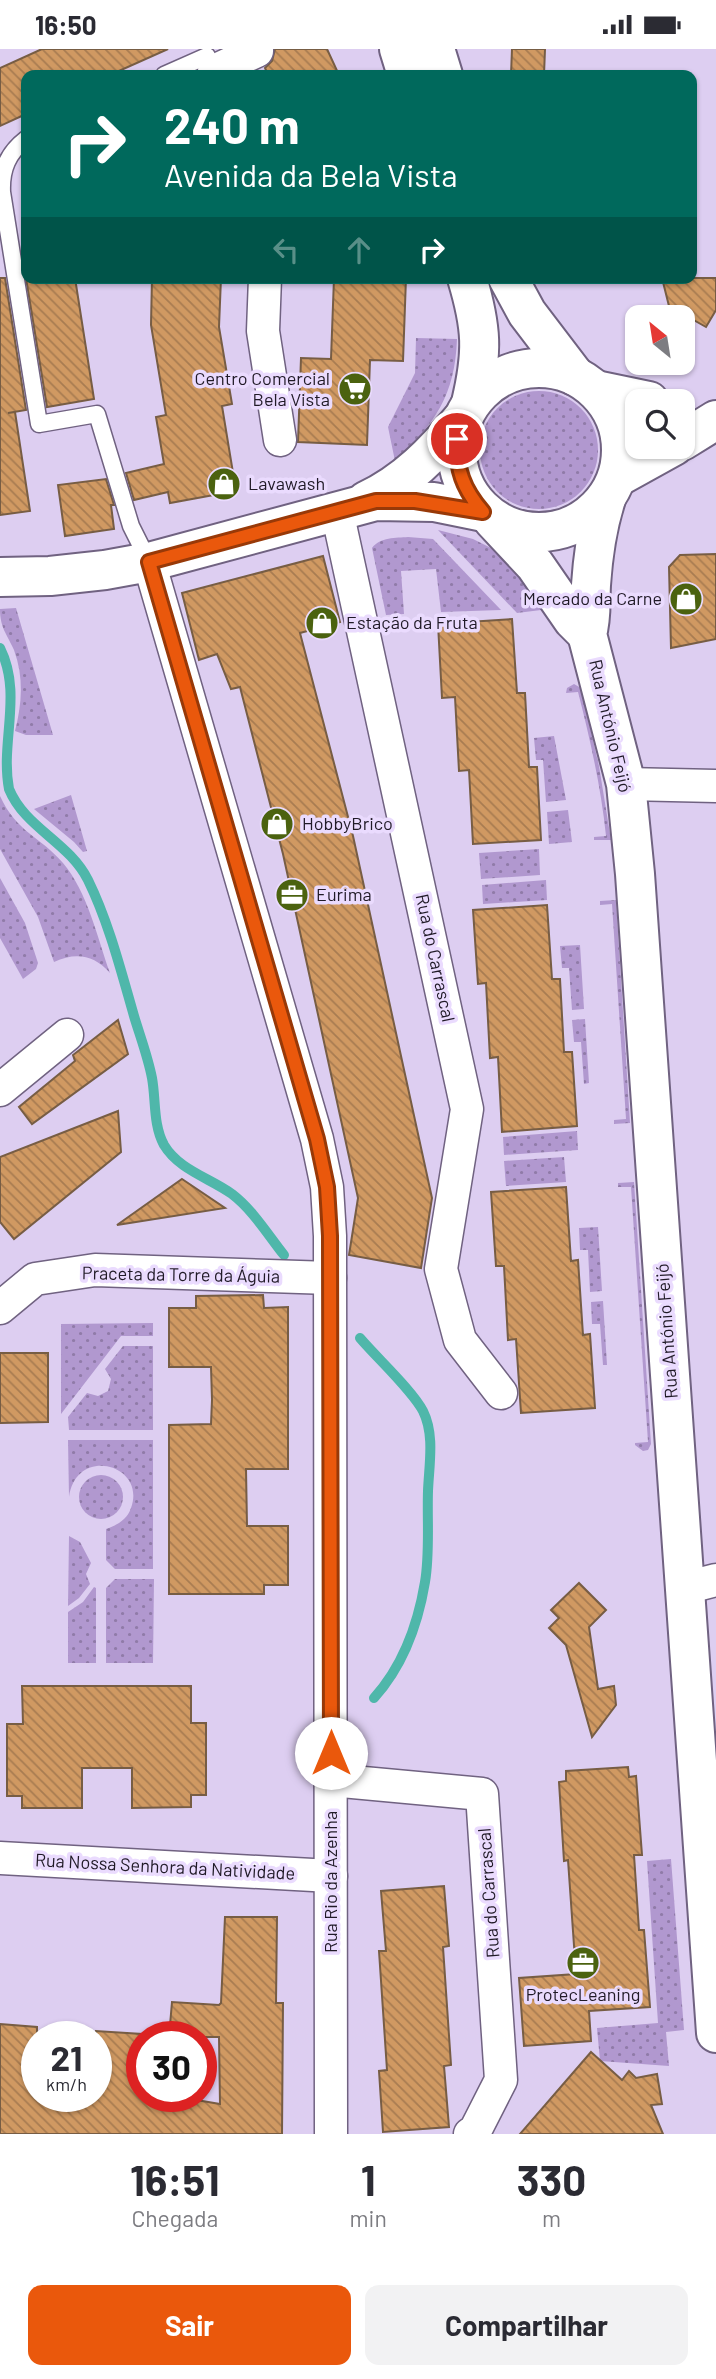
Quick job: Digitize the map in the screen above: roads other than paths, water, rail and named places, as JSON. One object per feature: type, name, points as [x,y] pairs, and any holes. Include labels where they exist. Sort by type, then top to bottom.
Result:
[{"type":"street","points":[[399,49],[405,70]]},
{"type":"street","points":[[435,49],[441,70]]},
{"type":"street","points":[[212,60],[257,51]]},
{"type":"street","points":[[265,284],[263,331],[280,440]]},
{"type":"street","points":[[469,284],[478,315],[480,365],[457,439],[456,459],[470,496],[487,515]]},
{"type":"street","points":[[511,284],[527,313],[611,409],[619,431],[622,453],[612,488]]},
{"type":"street","points":[[347,508],[388,490],[416,470],[487,386],[507,374],[530,368],[553,369],[586,383],[625,394]]},
{"type":"street","points":[[695,412],[716,419]]},
{"type":"street","points":[[695,433],[716,419]]},
{"type":"street","points":[[0,577],[64,574],[149,562],[376,501],[415,501],[487,515],[515,530],[541,533],[566,528],[589,516],[612,488],[655,459]]},
{"type":"street","name":"Rua António Feijó","points":[[612,488],[597,527],[591,619],[587,634],[626,784],[701,1584],[716,2033]]},
{"type":"street","name":"Rua do Carrascal","points":[[347,508],[467,1109],[442,1269],[460,1340],[501,1394]]},
{"type":"street","name":"Rua António Feijó","points":[[487,515],[535,565],[573,620],[587,634]]},
{"type":"street","name":"Rua Rio da Azenha","points":[[149,562],[317,1139],[329,1212],[331,2134]]},
{"type":"street","points":[[626,784],[716,786]]},
{"type":"street","points":[[0,1089],[67,1035]]},
{"type":"street","name":"Praceta da Torre da Águia","points":[[0,1308],[35,1279],[95,1270],[330,1278]]},
{"type":"street","name":"Rua do Carrascal","points":[[331,1780],[482,1794],[501,2080],[475,2131],[470,2134]]},
{"type":"street","name":"Rua Nossa Senhora da Natividade","points":[[0,1858],[331,1876]]},
{"type":"lane","points":[[180,70],[212,60]]},
{"type":"lane","points":[[21,144],[5,166],[2,192],[39,424],[97,414],[131,526],[149,562]]},
{"type":"waterway","points":[[0,648],[10,683],[7,754],[9,789],[25,814],[80,867],[95,896],[114,947],[148,1062],[160,1137],[170,1154],[178,1161],[240,1200],[284,1255]]},
{"type":"waterway","points":[[360,1338],[418,1403],[427,1420],[430,1440],[427,1560],[422,1598],[401,1659],[374,1698]]},
{"type":"place","name":"Centro Comercial Bela Vista","points":[[355,389]]},
{"type":"place","name":"Lavawash","points":[[224,484]]},
{"type":"place","name":"Mercado da Carne","points":[[686,599]]},
{"type":"place","name":"Estação da Fruta","points":[[322,623]]},
{"type":"place","name":"HobbyBrico","points":[[277,824]]},
{"type":"place","name":"Eurima","points":[[292,895]]},
{"type":"place","name":"ProtecLeaning","points":[[583,1963]]}]
